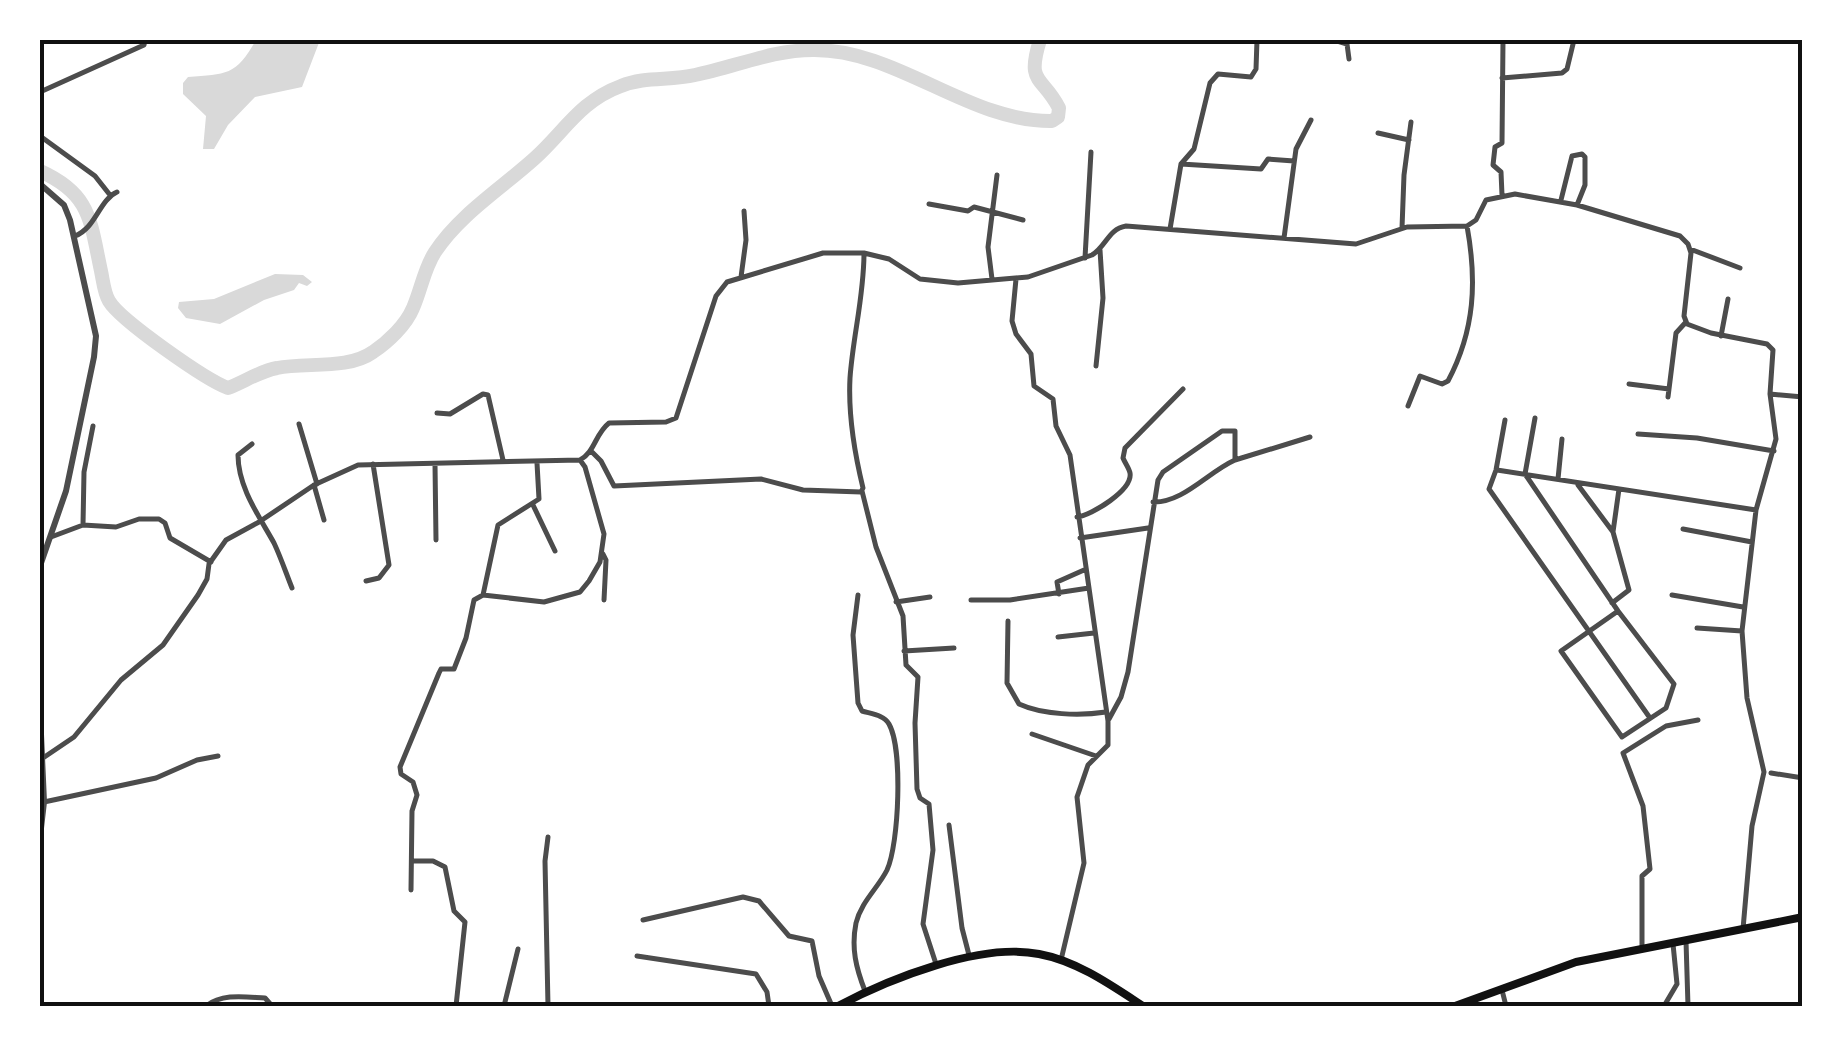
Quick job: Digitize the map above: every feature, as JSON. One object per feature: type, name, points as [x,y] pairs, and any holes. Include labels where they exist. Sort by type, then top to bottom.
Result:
[{"type":"main road","points":[[1455,1006],[1576,962],[1803,917]]},
{"type":"main road","points":[[835,1006],[865,991],[937,966],[1019,951],[1061,960],[1107,982],[1143,1006]]},
{"type":"street","points":[[132,40],[134,50]]},
{"type":"street","points":[[40,92],[134,50],[145,40]]},
{"type":"street","points":[[1170,229],[1181,164],[1194,149],[1210,83],[1218,74],[1251,77],[1256,69],[1257,40]]},
{"type":"street","points":[[1334,40],[1347,44],[1349,59]]},
{"type":"street","points":[[1502,40],[1502,144],[1495,147],[1492,157],[1493,165],[1502,172],[1502,195]]},
{"type":"street","points":[[1502,78],[1562,73],[1573,43]]},
{"type":"street","points":[[1284,238],[1298,141],[1311,120]]},
{"type":"street","points":[[1402,228],[1411,122]]},
{"type":"street","points":[[1378,133],[1410,140]]},
{"type":"street","points":[[40,136],[114,193],[84,232],[75,236]]},
{"type":"street","points":[[1085,258],[1091,152]]},
{"type":"street","points":[[1561,200],[1572,156],[1582,154],[1586,157],[1585,185],[1577,204]]},
{"type":"street","points":[[1181,164],[1262,169],[1268,159],[1294,161]]},
{"type":"street","points":[[992,279],[988,247],[997,175]]},
{"type":"street","points":[[40,184],[64,205],[75,236],[96,336],[66,491],[40,566]]},
{"type":"street","points":[[41,760],[74,737],[121,680],[163,645],[207,580],[210,562],[226,540],[350,467],[580,460],[591,451],[594,439],[609,423],[666,422],[676,418],[716,296],[727,282],[823,253],[864,253],[889,258],[926,281],[1016,279],[1085,258],[1100,250],[1116,228],[1356,244],[1402,228],[1466,226],[1479,216],[1486,200],[1502,195],[1530,195],[1577,204],[1672,233],[1690,248],[1740,268]]},
{"type":"street","points":[[928,204],[968,211],[973,206],[1023,220]]},
{"type":"street","points":[[741,277],[746,240],[744,211]]},
{"type":"street","points":[[1408,406],[1420,376],[1442,384],[1448,381],[1466,337],[1475,282],[1466,226]]},
{"type":"street","points":[[1629,384],[1669,393],[1676,334],[1686,322],[1690,248]]},
{"type":"street","points":[[1096,366],[1103,298],[1100,250]]},
{"type":"street","points":[[864,253],[861,309],[850,382],[852,438],[876,548],[903,616],[908,670],[918,676],[917,790],[929,804],[934,828],[923,924],[937,966]]},
{"type":"street","points":[[1016,279],[1012,325],[1031,354],[1034,386],[1053,401],[1056,426],[1070,456],[1108,722],[1108,745],[1088,765],[1076,797],[1084,863],[1061,960]]},
{"type":"street","points":[[1721,336],[1728,299]]},
{"type":"street","points":[[1686,322],[1721,336],[1772,347],[1774,451],[1756,510],[1742,631],[1747,698],[1768,772],[1752,826],[1743,929]]},
{"type":"street","points":[[1077,517],[1098,512],[1129,480],[1130,472],[1123,458],[1125,448],[1182,389]]},
{"type":"street","points":[[1770,394],[1803,396]]},
{"type":"street","points":[[437,413],[450,414],[488,395],[502,460]]},
{"type":"street","points":[[1535,418],[1525,474],[1612,603],[1674,684],[1666,708],[1622,737],[1560,651],[1618,611]]},
{"type":"street","points":[[1504,420],[1489,489],[1650,718]]},
{"type":"street","points":[[299,424],[324,520]]},
{"type":"street","points":[[82,526],[84,472],[92,426]]},
{"type":"street","points":[[1108,722],[1128,672],[1148,528],[1163,472],[1222,430],[1235,431],[1235,460]]},
{"type":"street","points":[[1638,434],[1697,438],[1774,451]]},
{"type":"street","points":[[1153,502],[1170,501],[1235,460],[1310,437]]},
{"type":"street","points":[[1558,479],[1562,439]]},
{"type":"street","points":[[252,444],[242,450],[237,461],[259,522],[274,544],[292,588]]},
{"type":"street","points":[[591,451],[602,461],[614,486],[620,488],[643,483],[762,479],[803,490],[848,494],[862,491]]},
{"type":"street","points":[[411,890],[411,828],[417,795],[414,782],[401,774],[400,767],[439,672],[454,669],[474,600],[483,595],[559,600],[580,592],[596,572],[604,534],[580,460]]},
{"type":"street","points":[[483,595],[498,526],[532,505],[540,494],[537,463]]},
{"type":"street","points":[[366,581],[379,578],[388,565],[372,464]]},
{"type":"street","points":[[435,464],[436,540]]},
{"type":"street","points":[[1496,470],[1756,510]]},
{"type":"street","points":[[1576,482],[1612,532],[1629,590],[1612,603]]},
{"type":"street","points":[[1612,532],[1619,488]]},
{"type":"street","points":[[532,505],[555,551]]},
{"type":"street","points":[[49,538],[82,526],[116,527],[139,519],[159,519],[165,523],[170,538],[210,562]]},
{"type":"street","points":[[1080,538],[1148,528]]},
{"type":"street","points":[[1682,529],[1752,542]]},
{"type":"street","points":[[602,552],[606,560],[604,600]]},
{"type":"street","points":[[1058,594],[1058,582],[1085,570]]},
{"type":"street","points":[[971,600],[1010,600],[1089,588]]},
{"type":"street","points":[[858,595],[853,636],[858,703],[862,711],[882,716],[889,724],[896,761],[897,812],[894,849],[856,924],[854,958],[865,991]]},
{"type":"street","points":[[1672,596],[1744,607]]},
{"type":"street","points":[[896,602],[930,597]]},
{"type":"street","points":[[1008,621],[1007,683],[1018,704],[1072,713],[1106,712]]},
{"type":"street","points":[[1697,628],[1742,631]]},
{"type":"street","points":[[1058,637],[1094,634]]},
{"type":"street","points":[[904,651],[954,648]]},
{"type":"street","points":[[40,712],[44,802],[40,838]]},
{"type":"street","points":[[1642,948],[1642,876],[1650,869],[1648,832],[1623,753],[1666,726],[1698,720]]},
{"type":"street","points":[[1032,734],[1096,756]]},
{"type":"street","points":[[44,802],[127,786],[218,756]]},
{"type":"street","points":[[1768,772],[1803,778]]},
{"type":"street","points":[[949,825],[962,928],[970,958]]},
{"type":"street","points":[[548,837],[548,1006]]},
{"type":"street","points":[[414,860],[433,861],[444,867],[454,912],[465,922],[456,1006]]},
{"type":"street","points":[[644,920],[732,899],[760,901],[789,936],[812,941],[819,976],[835,1006]]},
{"type":"street","points":[[1686,941],[1688,1006]]},
{"type":"street","points":[[1664,1006],[1677,984],[1672,944]]},
{"type":"street","points":[[504,1006],[518,949]]},
{"type":"street","points":[[637,956],[756,974],[767,992],[769,1006]]},
{"type":"street","points":[[1501,989],[1506,1006]]},
{"type":"street","points":[[206,1006],[215,1000],[247,997],[265,998],[272,1006]]},
{"type":"shaded area","points":[[256,40],[320,40],[302,87],[255,97],[228,125],[214,149],[203,149],[206,116],[183,94],[183,83],[188,77],[236,67]]},
{"type":"shaded area","points":[[275,274],[303,275],[312,282],[307,286],[299,283],[294,290],[264,300],[220,324],[186,318],[178,308],[179,302],[214,299]]},
{"type":"waterway","points":[[40,171],[79,199],[94,237],[106,294],[116,310],[164,349],[228,388],[271,369],[352,361],[379,348],[406,321],[431,259],[445,238],[535,158],[583,109],[607,92],[639,81],[686,77],[768,56],[813,50],[874,61],[991,110],[1052,121],[1058,117],[1059,108],[1035,73],[1040,40]]}]
